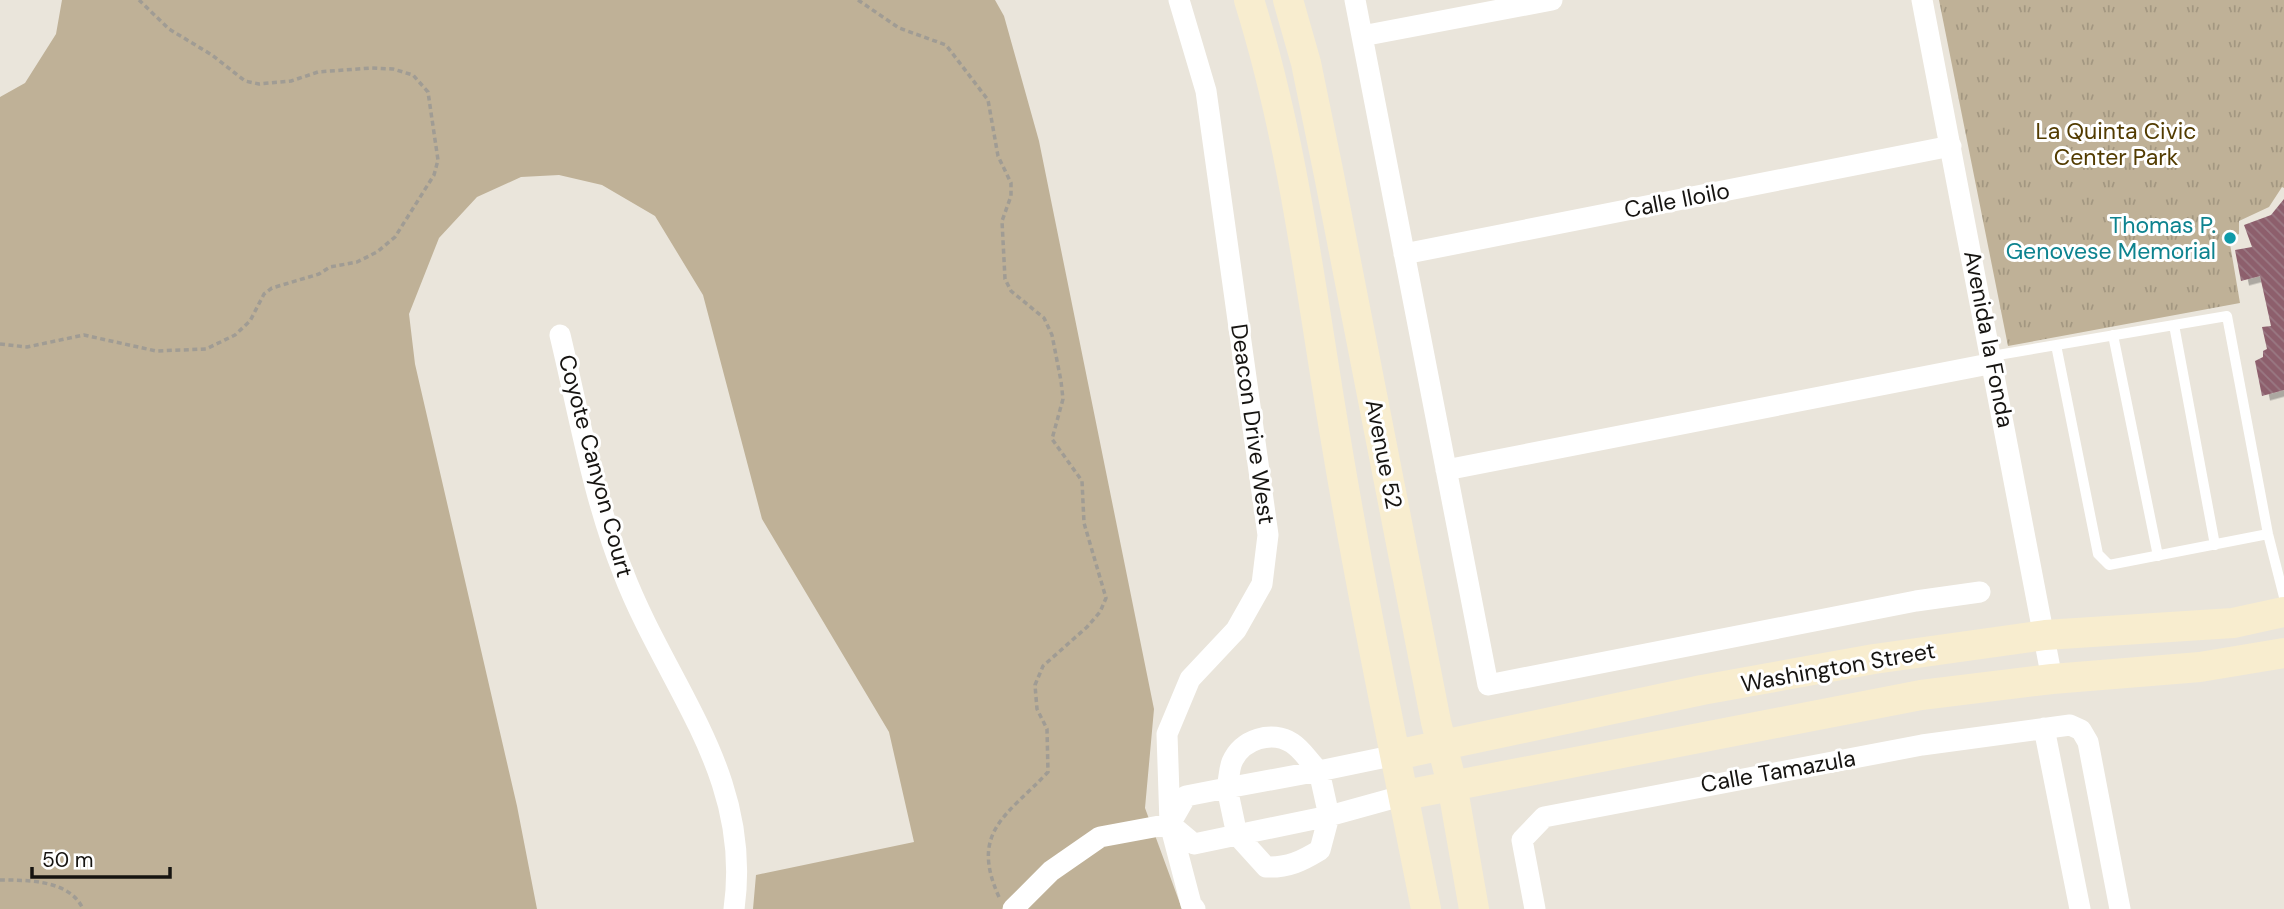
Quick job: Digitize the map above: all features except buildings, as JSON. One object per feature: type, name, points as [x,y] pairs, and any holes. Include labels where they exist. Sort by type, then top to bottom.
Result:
[{"type":"main road","name":"Avenue 52","points":[[1249,0],[1268,58],[1290,162],[1341,473],[1426,909]]},
{"type":"main road","name":"Avenue 52","points":[[1288,0],[1306,63],[1329,175],[1452,784],[1474,909]]},
{"type":"main road","name":"Washington Street","points":[[1396,755],[1443,748],[1716,688],[1874,659],[2045,635],[2233,622],[2284,612]]},
{"type":"main road","name":"Washington Street","points":[[1405,794],[1921,695],[2052,679],[2200,667],[2284,653]]},
{"type":"street","name":"Deacon Drive West","points":[[1179,0],[1206,90],[1268,535],[1262,584],[1236,630],[1190,679],[1167,734],[1170,824],[1191,904],[1195,909]]},
{"type":"street","points":[[1355,0],[1488,685],[1916,601],[1980,592]]},
{"type":"street","points":[[1362,36],[1552,0]]},
{"type":"street","name":"Avenida la Fonda","points":[[1922,0],[2052,679]]},
{"type":"street","name":"Calle Iloilo","points":[[1404,254],[1951,146]]},
{"type":"street","name":"Coyote Canyon Court","points":[[560,335],[605,516],[622,571],[643,620],[719,767],[734,825],[738,886],[734,909]]},
{"type":"street","points":[[1446,470],[1993,360]]},
{"type":"street","points":[[2080,909],[2044,729],[2070,725],[2081,730],[2088,742],[2120,909]]},
{"type":"street","name":"Calle Tamazula","points":[[1535,909],[1522,840],[1544,817],[1922,745],[2044,729]]},
{"type":"street","points":[[1276,736],[1292,743],[1319,771],[1329,816],[1320,849],[1301,862],[1283,867],[1266,867],[1237,835],[1227,788],[1232,762],[1243,747],[1261,738],[1276,736]]},
{"type":"street","points":[[1008,906],[1051,871],[1100,837],[1170,824],[1186,796],[1396,755]]},
{"type":"street","points":[[1170,824],[1194,844],[1329,816],[1405,794]]},
{"type":"lane","points":[[1993,360],[2056,345],[2227,316],[2269,534],[2284,597]]},
{"type":"lane","points":[[2174,325],[2215,544]]},
{"type":"lane","points":[[2113,335],[2158,556]]},
{"type":"lane","points":[[2056,345],[2098,554],[2109,565],[2269,534]]},
{"type":"path","points":[[0,344],[27,347],[84,335],[156,351],[206,349],[235,335],[250,321],[264,294],[272,288],[319,274],[330,267],[357,262],[377,252],[395,237],[434,175],[438,160],[429,92],[413,75],[393,69],[371,68],[318,72],[291,81],[259,84],[245,81],[212,55],[169,29],[139,0]]},
{"type":"path","points":[[858,0],[899,28],[946,45],[988,100],[998,156],[1011,183],[1011,196],[1002,221],[1005,279],[1011,291],[1044,318],[1052,335],[1063,399],[1052,439],[1082,481],[1084,523],[1105,598],[1100,612],[1087,627],[1042,666],[1035,685],[1037,709],[1048,729],[1048,772],[996,823],[990,840],[993,878],[1008,906]]},
{"type":"path","points":[[0,880],[32,880],[58,887],[79,901],[83,909]]},
{"type":"green space","points":[[62,0],[995,0],[1004,16],[1039,141],[1154,709],[1145,808],[1182,909],[753,909],[756,875],[914,842],[889,732],[762,519],[703,295],[655,216],[602,185],[559,175],[521,177],[477,197],[439,238],[409,314],[415,364],[517,806],[537,909],[0,909],[0,97],[25,83],[56,34]]},
{"type":"green space","name":"La Quinta Civic Center Park","points":[[1939,0],[2284,0],[2284,188],[2282,187],[2269,207],[2239,221],[2239,234],[2229,238],[2240,303],[2008,346]]},
{"type":"place","name":"Thomas P. Genovese Memorial","points":[[2230,238]]}]
